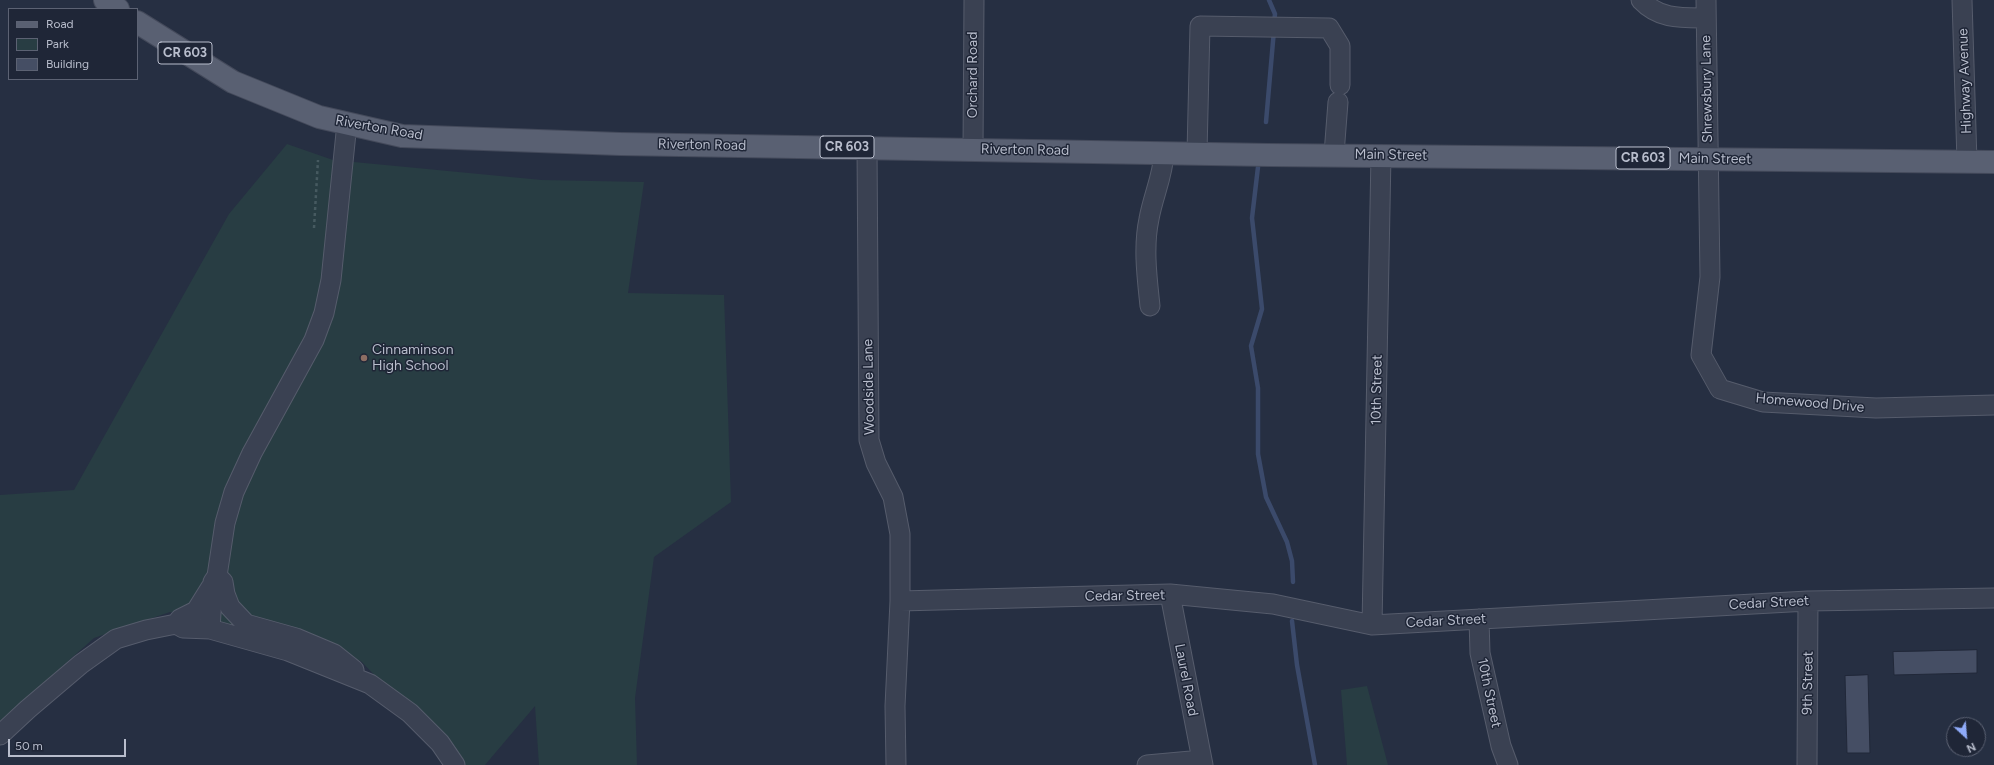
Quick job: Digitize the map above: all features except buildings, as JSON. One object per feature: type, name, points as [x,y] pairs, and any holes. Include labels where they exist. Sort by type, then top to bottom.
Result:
[{"type":"main road","points":[[105,0],[117,8]]},
{"type":"main road","name":"Riverton Road","points":[[138,23],[233,82],[319,117],[402,136],[620,144],[1292,154]]},
{"type":"main road","name":"Main Street","points":[[1292,154],[1994,162]]},
{"type":"street","name":"Orchard Road","points":[[973,149],[974,0]]},
{"type":"street","points":[[1641,0],[1650,9],[1674,17],[1705,9]]},
{"type":"street","name":"Highway Avenue","points":[[1962,0],[1967,162]]},
{"type":"street","name":"Shrewsbury Lane","points":[[1705,9],[1708,159]]},
{"type":"street","points":[[1197,153],[1200,26],[1330,28],[1340,46],[1339,93],[1334,154]]},
{"type":"street","points":[[215,631],[215,579],[225,523],[234,492],[252,453],[314,340],[324,313],[331,280],[347,123]]},
{"type":"street","name":"Woodside Lane","points":[[867,147],[869,440],[876,463],[893,497],[900,534],[900,601],[895,706],[896,765]]},
{"type":"street","points":[[1150,306],[1147,282],[1147,233],[1164,169],[1164,153]]},
{"type":"street","name":"10th Street","points":[[1372,625],[1381,155]]},
{"type":"street","name":"Homewood Drive","points":[[1708,159],[1710,277],[1701,355],[1720,389],[1763,402],[1876,408],[1994,405]]},
{"type":"street","points":[[0,735],[75,669],[116,640],[141,632],[176,624],[180,619],[196,611],[205,599],[215,579]]},
{"type":"street","points":[[215,579],[223,582],[225,594],[230,607],[246,624],[296,638],[334,654],[370,684],[410,713],[440,743],[448,763]]},
{"type":"street","name":"Cedar Street","points":[[900,601],[1170,594],[1273,604],[1372,625],[1808,601],[1994,598]]},
{"type":"street","name":"Laurel Road","points":[[1170,594],[1202,762]]},
{"type":"street","name":"9th Street","points":[[1807,765],[1808,601]]},
{"type":"street","name":"10th Street","points":[[1479,619],[1480,653],[1501,746],[1508,765]]},
{"type":"street","points":[[176,624],[183,628],[215,631],[288,651],[370,684]]},
{"type":"street","points":[[1147,765],[1202,762]]},
{"type":"path","points":[[314,228],[318,160]]},
{"type":"green space","name":"Cinnaminson High School","points":[[287,144],[333,160],[542,180],[644,182],[628,293],[724,295],[731,502],[654,557],[635,698],[637,765],[539,765],[535,706],[485,765],[460,765],[361,661],[170,612],[94,638],[0,722],[0,495],[74,490],[229,214]]},
{"type":"green space","points":[[1367,686],[1388,765],[1347,765],[1341,690]]},
{"type":"waterway","points":[[1269,0],[1275,14],[1274,23]]},
{"type":"waterway","points":[[1266,122],[1274,30]]},
{"type":"waterway","points":[[1258,167],[1252,218],[1262,309],[1251,346],[1258,388],[1258,454],[1266,497],[1287,542],[1292,561],[1293,582]]},
{"type":"waterway","points":[[1292,621],[1297,665],[1315,765]]},
{"type":"place","name":"Cinnaminson High School","points":[[364,358]]}]
